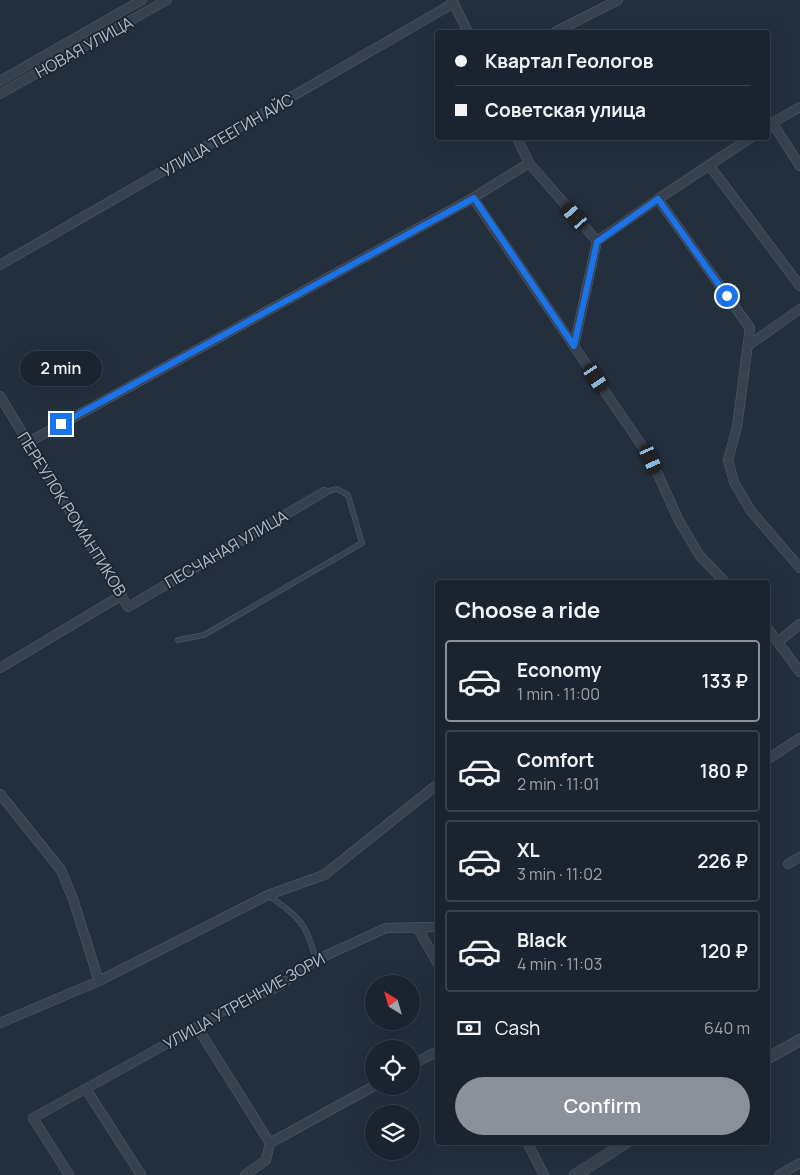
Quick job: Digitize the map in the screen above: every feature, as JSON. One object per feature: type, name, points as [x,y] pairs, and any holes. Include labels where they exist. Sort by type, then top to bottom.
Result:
[{"type":"street","points":[[0,81],[142,0]]},
{"type":"street","name":"НОВАЯ УЛИЦА","points":[[0,94],[167,0]]},
{"type":"street","points":[[559,30],[618,0]]},
{"type":"street","points":[[453,1],[467,30]]},
{"type":"street","name":"УЛИЦА ТЕЕГИН АЙС","points":[[0,265],[453,1]]},
{"type":"street","points":[[800,107],[770,123],[800,166]]},
{"type":"street","points":[[518,140],[529,164],[597,242]]},
{"type":"street","points":[[574,346],[597,242],[747,140]]},
{"type":"street","points":[[27,443],[474,198],[529,164]]},
{"type":"street","points":[[709,165],[800,286]]},
{"type":"street","points":[[474,198],[651,459],[679,522],[700,556],[723,580]]},
{"type":"street","points":[[658,199],[750,328],[737,427],[728,460],[734,482],[751,510],[800,568]]},
{"type":"street","points":[[749,345],[800,309]]},
{"type":"street","name":"ПЕРЕУЛОК РОМАНТИКОВ","points":[[0,396],[128,607]]},
{"type":"street","name":"ПЕСЧАНАЯ УЛИЦА","points":[[128,607],[324,492]]},
{"type":"street","points":[[0,668],[122,595]]},
{"type":"street","points":[[779,641],[800,624]]},
{"type":"street","points":[[770,631],[800,672]]},
{"type":"street","points":[[770,757],[800,738]]},
{"type":"street","points":[[1,1022],[99,981],[268,895],[324,875],[435,786]]},
{"type":"street","points":[[0,794],[61,870],[74,900],[99,981]]},
{"type":"street","points":[[788,864],[800,856]]},
{"type":"street","points":[[417,927],[435,959]]},
{"type":"street","name":"УЛИЦА УТРЕННИЕ ЗОРИ","points":[[69,1175],[33,1118],[197,1027],[232,1004],[276,987],[316,960],[386,928],[435,927]]},
{"type":"street","points":[[197,1027],[270,1143],[266,1160],[246,1175]]},
{"type":"street","points":[[770,1057],[800,1040]]},
{"type":"street","points":[[420,1060],[435,1052]]},
{"type":"street","points":[[86,1089],[140,1175]]},
{"type":"street","points":[[270,1143],[365,1091]]},
{"type":"street","points":[[529,1145],[544,1175]]},
{"type":"street","points":[[575,1175],[623,1145]]},
{"type":"street","points":[[779,1175],[800,1162]]},
{"type":"lane","points":[[178,640],[204,635],[362,543],[348,495],[337,489],[324,492]]},
{"type":"lane","points":[[268,895],[297,915],[308,932],[316,960]]},
{"type":"route","points":[[61,424],[474,198],[574,346],[597,242],[658,199],[727,296]]}]
